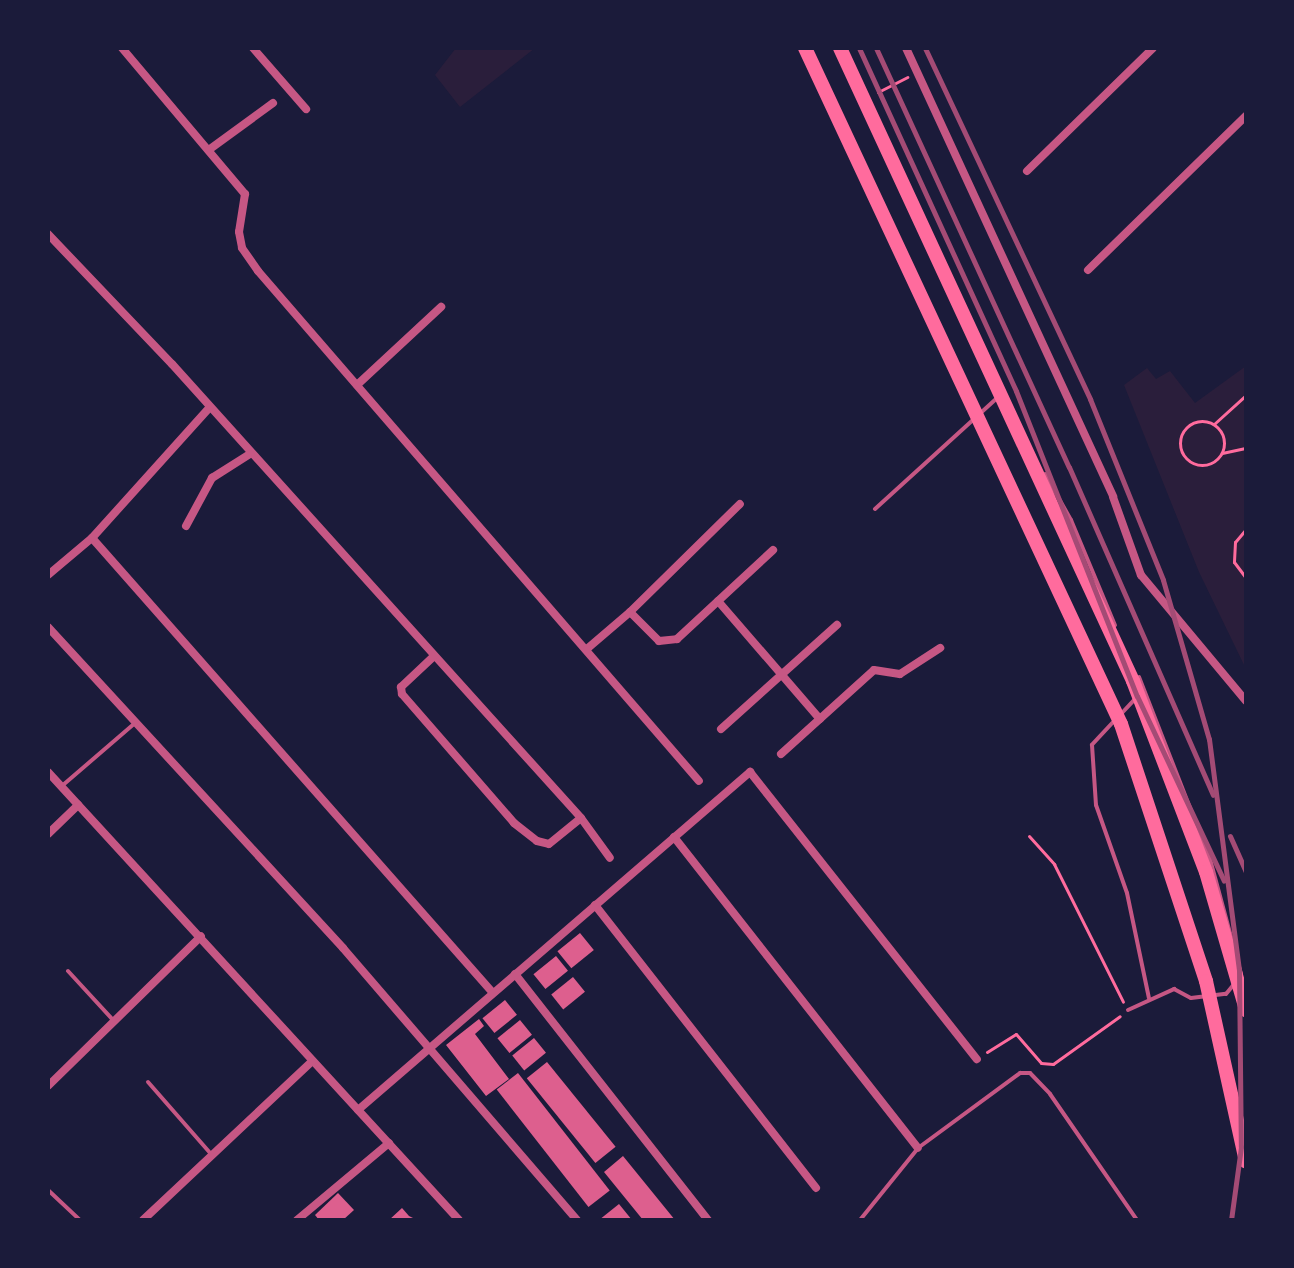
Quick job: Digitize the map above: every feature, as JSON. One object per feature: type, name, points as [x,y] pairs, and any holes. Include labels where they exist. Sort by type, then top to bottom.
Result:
[{"type":"highway","points":[[805,48],[1121,724],[1206,981],[1246,1162]]},
{"type":"highway","points":[[838,48],[1133,681],[1206,872],[1246,1010]]},
{"type":"street","points":[[122,48],[245,194],[242,248],[699,781]]},
{"type":"street","points":[[253,48],[306,109]]},
{"type":"street","points":[[906,48],[1113,497],[1141,575],[1246,701]]},
{"type":"street","points":[[1027,171],[1153,48]]},
{"type":"street","points":[[210,149],[273,103]]},
{"type":"street","points":[[1088,270],[1246,116]]},
{"type":"street","points":[[48,234],[581,818],[610,858]]},
{"type":"street","points":[[357,385],[441,307]]},
{"type":"street","points":[[48,575],[92,538],[209,408]]},
{"type":"street","points":[[186,526],[212,478],[250,454]]},
{"type":"street","points":[[588,648],[630,612],[740,504]]},
{"type":"street","points":[[92,538],[493,993]]},
{"type":"street","points":[[630,612],[668,643],[773,550]]},
{"type":"street","points":[[718,601],[820,719]]},
{"type":"street","points":[[721,729],[837,625]]},
{"type":"street","points":[[48,627],[430,1048],[577,1220]]},
{"type":"street","points":[[781,754],[874,670],[900,674],[940,648]]},
{"type":"street","points":[[433,657],[400,690],[514,823],[537,841],[549,844],[581,818]]},
{"type":"street","points":[[48,772],[459,1220]]},
{"type":"street","points":[[358,1110],[746,774],[754,774],[977,1059]]},
{"type":"street","points":[[48,834],[78,805]]},
{"type":"street","points":[[674,837],[918,1148]]},
{"type":"street","points":[[595,905],[816,1188]]},
{"type":"street","points":[[48,1086],[201,936]]},
{"type":"street","points":[[515,974],[708,1220]]},
{"type":"street","points":[[143,1220],[311,1062]]},
{"type":"street","points":[[302,1218],[389,1143]]},
{"type":"lane","points":[[838,48],[1003,392],[1071,520],[1145,690],[1210,859],[1242,972],[1226,994],[1191,998],[1174,989],[1128,1010]]},
{"type":"lane","points":[[875,509],[1003,392]]},
{"type":"lane","points":[[1145,690],[1092,745],[1096,805],[1127,893],[1149,999]]},
{"type":"lane","points":[[61,787],[136,723]]},
{"type":"lane","points":[[68,971],[114,1021]]},
{"type":"lane","points":[[860,1220],[918,1148],[1003,1082],[1030,1073],[1137,1220]]},
{"type":"lane","points":[[148,1082],[212,1155]]},
{"type":"lane","points":[[48,1190],[50,1198],[80,1220]]},
{"type":"path","points":[[861,100],[918,72]]},
{"type":"path","points":[[1246,395],[1214,425],[1192,423],[1182,433],[1180,448],[1189,460],[1203,464],[1221,453],[1246,448]]},
{"type":"path","points":[[1214,425],[1223,441],[1221,453]]},
{"type":"path","points":[[1246,529],[1235,542],[1234,562],[1246,578]]},
{"type":"path","points":[[977,1059],[1016,1034],[1041,1063],[1053,1064],[1128,1010],[1065,884],[1029,836]]},
{"type":"shaded area","points":[[456,48],[535,48],[460,107],[435,75]]},
{"type":"shaded area","points":[[1246,366],[1246,669],[1199,572],[1124,385],[1147,368],[1156,379],[1170,371],[1195,403]]},
{"type":"building","points":[[580,933],[594,950],[571,968],[557,951]]},
{"type":"building","points":[[556,956],[568,971],[545,989],[533,974]]},
{"type":"building","points":[[573,977],[585,992],[563,1009],[551,995]]},
{"type":"building","points":[[505,1000],[517,1015],[494,1033],[482,1018]]},
{"type":"building","points":[[479,1019],[484,1026],[475,1034],[509,1079],[486,1096],[446,1045]]},
{"type":"building","points":[[520,1020],[532,1035],[509,1053],[497,1038]]},
{"type":"building","points":[[534,1038],[546,1053],[524,1070],[512,1056]]},
{"type":"building","points":[[547,1062],[616,1147],[595,1163],[527,1078]]},
{"type":"building","points":[[518,1073],[610,1190],[588,1207],[497,1090]]},
{"type":"building","points":[[623,1156],[675,1220],[643,1220],[604,1172]]},
{"type":"building","points":[[338,1193],[354,1210],[343,1220],[319,1220],[315,1215]]},
{"type":"building","points":[[619,1204],[632,1220],[599,1220]]},
{"type":"building","points":[[402,1208],[409,1216],[417,1220],[389,1220]]},
{"type":"railway","points":[[859,48],[1016,391],[1137,696],[1224,881]]},
{"type":"railway","points":[[876,48],[1069,467],[1213,795]]},
{"type":"railway","points":[[925,48],[1090,399],[1163,580],[1209,739],[1239,970],[1241,1147],[1231,1220]]},
{"type":"railway","points":[[1230,836],[1246,872]]}]
